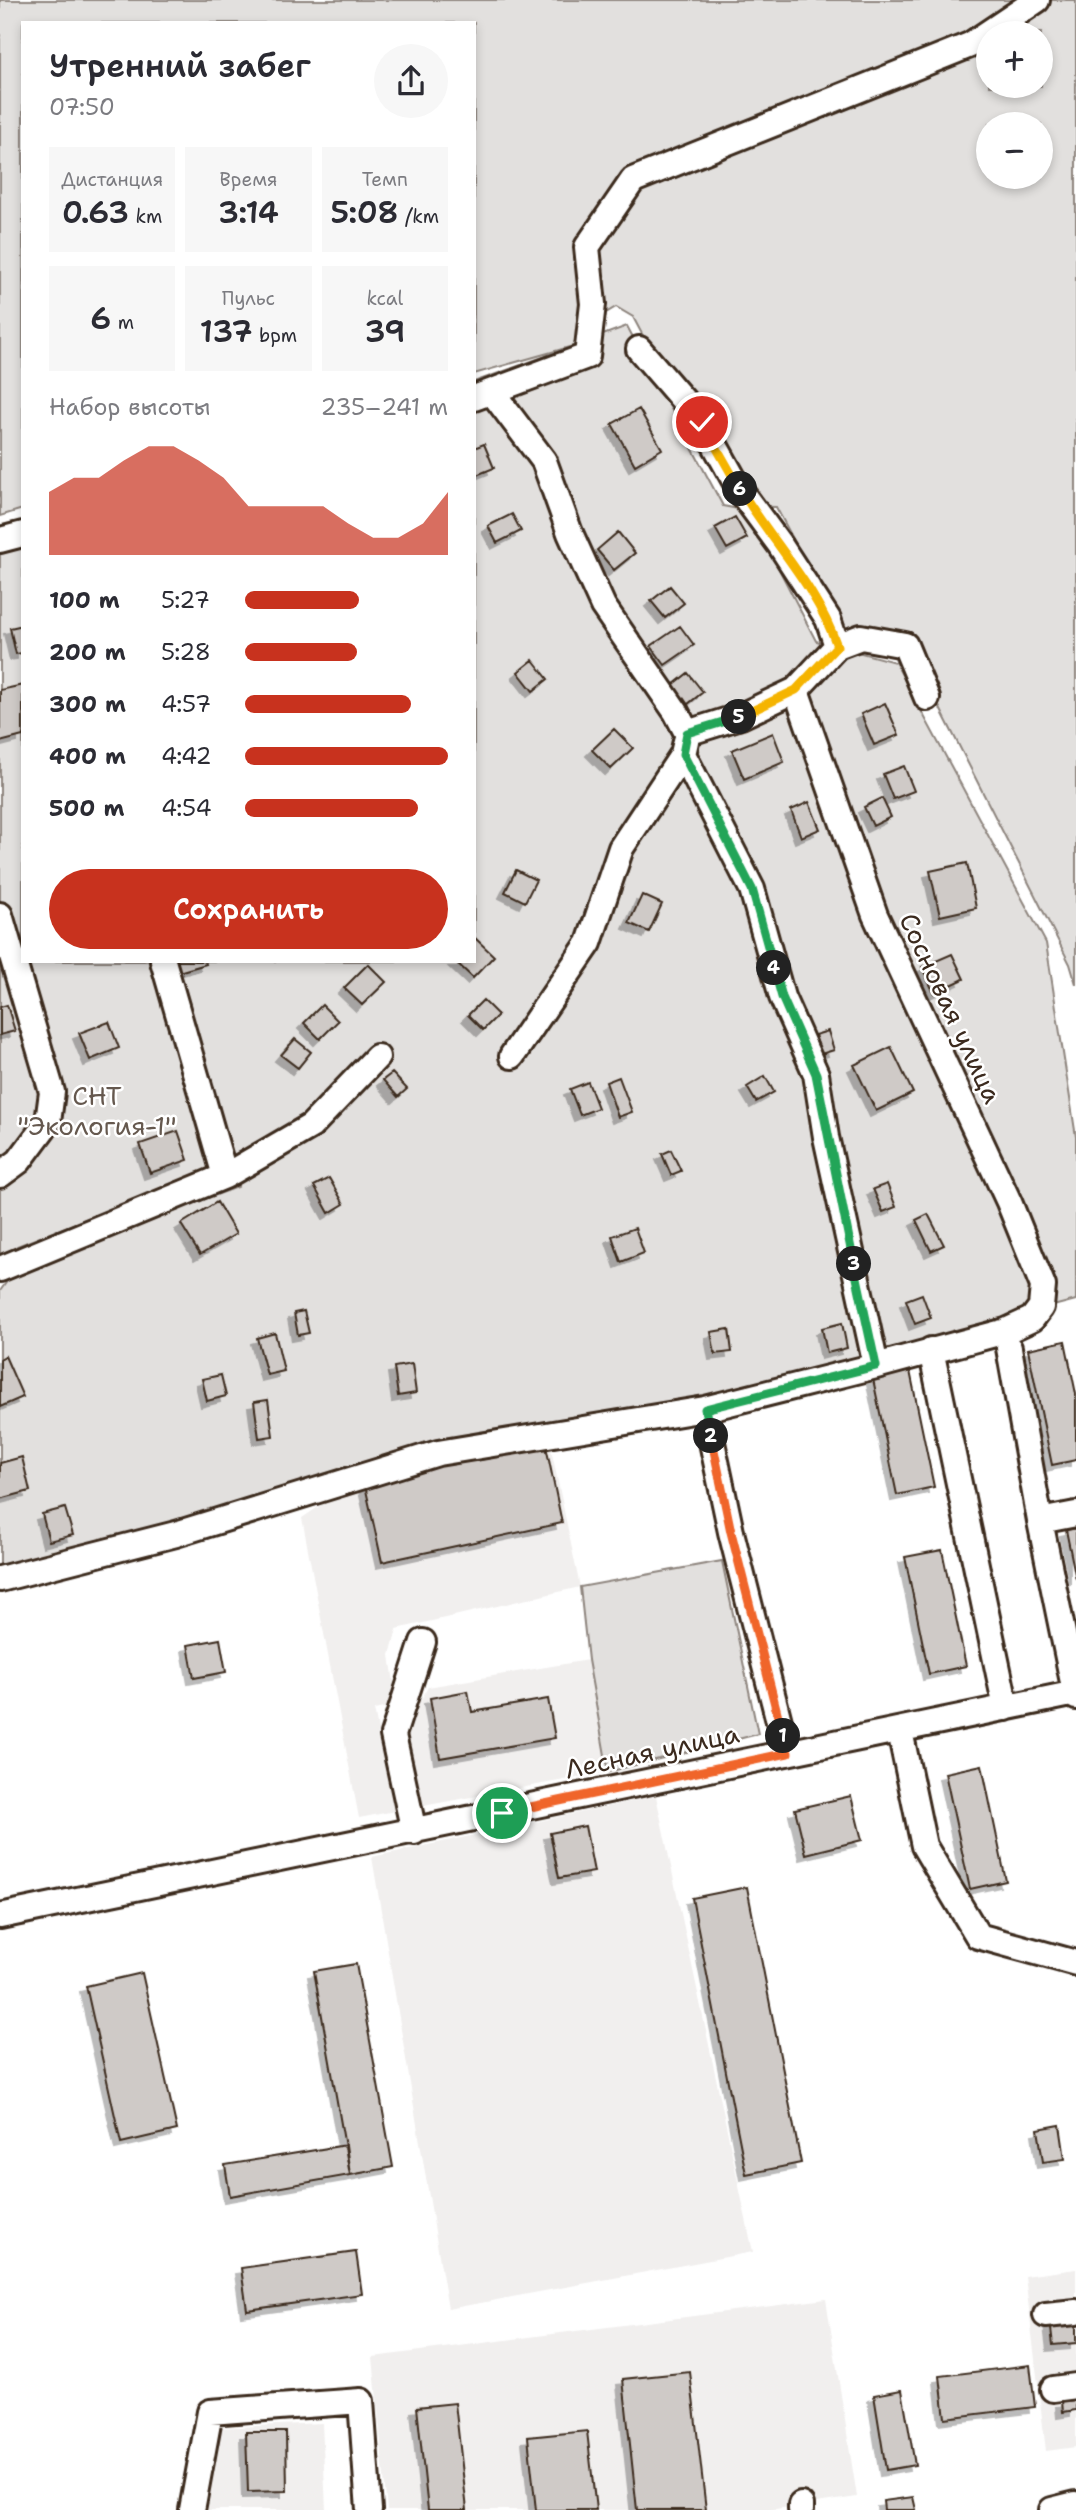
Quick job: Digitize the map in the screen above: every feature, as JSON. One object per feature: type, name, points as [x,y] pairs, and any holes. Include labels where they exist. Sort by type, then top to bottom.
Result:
[{"type":"street","points":[[876,1366],[826,1136],[816,1074],[782,997],[752,889],[685,743],[676,712],[603,606],[570,533],[544,461],[483,395],[587,356],[593,304],[587,247],[633,180],[970,45],[1037,0]]},
{"type":"street","points":[[639,349],[702,422],[741,492],[780,545],[828,619],[837,646]]},
{"type":"street","points":[[0,540],[21,535]]},
{"type":"street","points":[[512,1056],[589,943],[621,848],[685,743],[796,690],[837,646],[861,637],[905,645],[927,698]]},
{"type":"street","name":"Сосновая улица","points":[[0,1579],[176,1534],[438,1453],[705,1409],[931,1350],[1008,1339],[1032,1320],[1041,1307],[1043,1286],[1009,1202],[874,915],[796,690]]},
{"type":"street","points":[[0,915],[52,1091],[48,1122],[19,1161],[0,1175]]},
{"type":"street","points":[[164,963],[225,1176]]},
{"type":"street","points":[[0,1269],[225,1176],[311,1126],[377,1056]]},
{"type":"street","points":[[1008,1339],[1040,1521],[1076,1695]]},
{"type":"street","points":[[931,1350],[1006,1708]]},
{"type":"street","points":[[705,1409],[731,1532],[788,1753]]},
{"type":"street","points":[[1040,1521],[1076,1514]]},
{"type":"street","points":[[414,1832],[393,1735],[423,1642]]},
{"type":"street","name":"Лесная улица","points":[[0,1916],[414,1832],[588,1785],[788,1753],[1076,1695]]},
{"type":"street","points":[[900,1731],[924,1846],[978,1936],[1076,1963]]},
{"type":"street","points":[[1046,2315],[1076,2312]]},
{"type":"street","points":[[192,2510],[210,2412],[361,2401],[369,2510]]},
{"type":"street","points":[[1052,2510],[1076,2504]]},
{"type":"shaded area","points":[[549,1439],[580,1587],[397,1629],[390,1655],[397,1705],[374,1710],[395,1811],[359,1818],[302,1518],[360,1479]]},
{"type":"shaded area","points":[[588,1660],[608,1772],[423,1806],[403,1733],[428,1687]]},
{"type":"shaded area","points":[[656,1796],[753,2252],[448,2309],[372,1857]]},
{"type":"shaded area","points":[[1076,2269],[1076,2447],[1046,2451],[1025,2276]]},
{"type":"shaded area","points":[[826,2299],[857,2497],[769,2510],[387,2510],[373,2357]]},
{"type":"shaded area","points":[[322,2423],[326,2510],[206,2510],[215,2428]]},
{"type":"green space","points":[[0,0],[1076,0],[1076,984],[1070,964],[915,659],[851,647],[776,507],[733,506],[633,317],[616,307],[588,324],[579,344],[627,326],[723,506],[749,511],[816,641],[895,662],[1046,943],[1076,1137],[1076,1300],[676,1405],[420,1446],[85,1548],[0,1566],[0,1291],[16,1269],[238,1187],[172,963],[476,963],[476,381],[573,346],[476,373],[476,21],[21,21],[21,510],[0,516]]},
{"type":"green space","name":"СНТ \"Экология-1\"","points":[[21,546],[21,963],[153,963],[215,1168],[17,1246],[0,1273],[0,550]]},
{"type":"green space","points":[[722,1561],[758,1734],[608,1772],[588,1660],[580,1587]]},
{"type":"building","points":[[639,409],[662,449],[635,465],[612,424]]},
{"type":"building","points":[[484,444],[494,468],[476,475],[476,447]]},
{"type":"building","points":[[512,514],[521,531],[497,543],[488,526]]},
{"type":"building","points":[[735,517],[747,538],[727,549],[715,528]]},
{"type":"building","points":[[618,532],[635,553],[614,570],[597,550]]},
{"type":"building","points":[[670,586],[684,603],[665,618],[651,601]]},
{"type":"building","points":[[21,625],[21,653],[16,654],[10,628]]},
{"type":"building","points":[[680,626],[694,645],[665,665],[651,646]]},
{"type":"building","points":[[533,660],[548,679],[533,691],[518,672]]},
{"type":"building","points":[[688,673],[703,692],[683,708],[668,689]]},
{"type":"building","points":[[21,685],[21,737],[0,742],[0,690]]},
{"type":"building","points":[[885,703],[899,735],[874,745],[861,714]]},
{"type":"building","points":[[614,729],[633,748],[611,769],[592,750]]},
{"type":"building","points":[[773,733],[784,762],[744,779],[732,750]]},
{"type":"building","points":[[904,766],[914,791],[893,799],[883,774]]},
{"type":"building","points":[[882,798],[891,817],[873,826],[864,807]]},
{"type":"building","points":[[809,802],[820,829],[801,837],[791,810]]},
{"type":"building","points":[[967,863],[976,908],[940,916],[930,871]]},
{"type":"building","points":[[516,870],[536,880],[525,902],[505,892]]},
{"type":"building","points":[[642,895],[662,904],[649,932],[629,923]]},
{"type":"building","points":[[476,939],[494,956],[473,978],[457,963],[476,963]]},
{"type":"building","points":[[952,954],[964,979],[934,993],[922,967]]},
{"type":"building","points":[[172,963],[206,964],[175,973]]},
{"type":"building","points":[[368,964],[386,982],[362,1005],[344,988]]},
{"type":"building","points":[[483,1000],[498,1015],[483,1030],[468,1015]]},
{"type":"building","points":[[7,1005],[15,1031],[0,1035],[0,1007]]},
{"type":"building","points":[[322,1005],[338,1021],[320,1039],[304,1023]]},
{"type":"building","points":[[109,1022],[119,1048],[90,1060],[79,1033]]},
{"type":"building","points":[[828,1031],[834,1050],[821,1054],[815,1035]]},
{"type":"building","points":[[295,1039],[311,1052],[298,1068],[281,1055]]},
{"type":"building","points":[[891,1047],[913,1093],[876,1111],[854,1065]]},
{"type":"building","points":[[392,1073],[407,1089],[398,1097],[383,1080]]},
{"type":"building","points":[[765,1076],[774,1092],[756,1102],[747,1087]]},
{"type":"building","points":[[619,1077],[632,1112],[618,1117],[606,1082]]},
{"type":"building","points":[[588,1082],[598,1108],[580,1115],[570,1089]]},
{"type":"building","points":[[178,1131],[188,1160],[150,1173],[140,1144]]},
{"type":"building","points":[[671,1150],[681,1171],[671,1175],[662,1154]]},
{"type":"building","points":[[329,1178],[344,1204],[329,1213],[314,1186]]},
{"type":"building","points":[[887,1184],[896,1207],[883,1212],[873,1189]]},
{"type":"building","points":[[217,1202],[236,1234],[200,1255],[181,1224]]},
{"type":"building","points":[[928,1214],[944,1245],[931,1251],[916,1220]]},
{"type":"building","points":[[635,1228],[644,1253],[621,1262],[612,1236]]},
{"type":"building","points":[[922,1294],[931,1318],[915,1324],[906,1300]]},
{"type":"building","points":[[304,1311],[309,1333],[298,1335],[294,1313]]},
{"type":"building","points":[[842,1323],[847,1348],[827,1353],[822,1328]]},
{"type":"building","points":[[729,1329],[732,1352],[715,1354],[711,1332]]},
{"type":"building","points":[[275,1333],[284,1371],[267,1375],[257,1338]]},
{"type":"building","points":[[1065,1341],[1076,1394],[1076,1460],[1052,1465],[1028,1349]]},
{"type":"building","points":[[5,1356],[23,1397],[0,1407],[0,1359]]},
{"type":"building","points":[[412,1364],[416,1393],[398,1396],[394,1367]]},
{"type":"building","points":[[910,1371],[934,1487],[897,1495],[873,1379]]},
{"type":"building","points":[[221,1375],[226,1396],[207,1401],[202,1379]]},
{"type":"building","points":[[268,1400],[273,1436],[259,1438],[254,1402]]},
{"type":"building","points":[[546,1446],[562,1523],[382,1562],[364,1481],[480,1456],[480,1460]]},
{"type":"building","points":[[22,1457],[30,1491],[0,1499],[0,1463]]},
{"type":"building","points":[[65,1508],[73,1535],[49,1541],[42,1514]]},
{"type":"building","points":[[1076,1528],[1076,1579],[1066,1530]]},
{"type":"building","points":[[942,1550],[966,1666],[929,1674],[905,1557]]},
{"type":"building","points":[[220,1639],[226,1672],[194,1678],[188,1645]]},
{"type":"building","points":[[468,1691],[472,1712],[548,1699],[555,1738],[440,1758],[430,1698]]},
{"type":"building","points":[[982,1765],[1006,1881],[970,1889],[945,1773]]},
{"type":"building","points":[[851,1796],[862,1840],[806,1854],[795,1809]]},
{"type":"building","points":[[585,1826],[594,1872],[559,1878],[550,1833]]},
{"type":"building","points":[[747,1887],[801,2163],[746,2174],[692,1898]]},
{"type":"building","points":[[356,1964],[393,2167],[350,2175],[314,1971]]},
{"type":"building","points":[[142,1973],[177,2130],[121,2143],[86,1986]]},
{"type":"building","points":[[1060,2125],[1065,2159],[1043,2162],[1038,2129]]},
{"type":"building","points":[[346,2145],[350,2175],[230,2196],[225,2165]]},
{"type":"building","points":[[356,2252],[362,2294],[247,2310],[241,2268]]},
{"type":"building","points":[[1076,2318],[1076,2343],[1053,2345],[1050,2320]]},
{"type":"building","points":[[1030,2365],[1035,2407],[945,2418],[940,2376]]},
{"type":"building","points":[[690,2372],[706,2510],[637,2510],[623,2379]]},
{"type":"building","points":[[902,2390],[915,2465],[886,2470],[874,2395]]},
{"type":"building","points":[[1076,2400],[1076,2410],[1063,2412],[1062,2401]]},
{"type":"building","points":[[455,2403],[467,2510],[428,2510],[417,2407]]},
{"type":"building","points":[[587,2431],[596,2510],[536,2510],[528,2437]]},
{"type":"building","points":[[246,2432],[286,2432],[287,2491],[248,2492]]},
{"type":"building","points":[[913,2497],[916,2510],[884,2510],[883,2501]]},
{"type":"route","points":[[502,1813],[788,1753],[731,1532],[705,1409],[876,1366],[826,1136],[816,1074],[782,997],[752,889],[683,754],[687,733],[741,716],[796,690],[837,646],[828,619],[780,545],[741,492],[702,422]]}]
